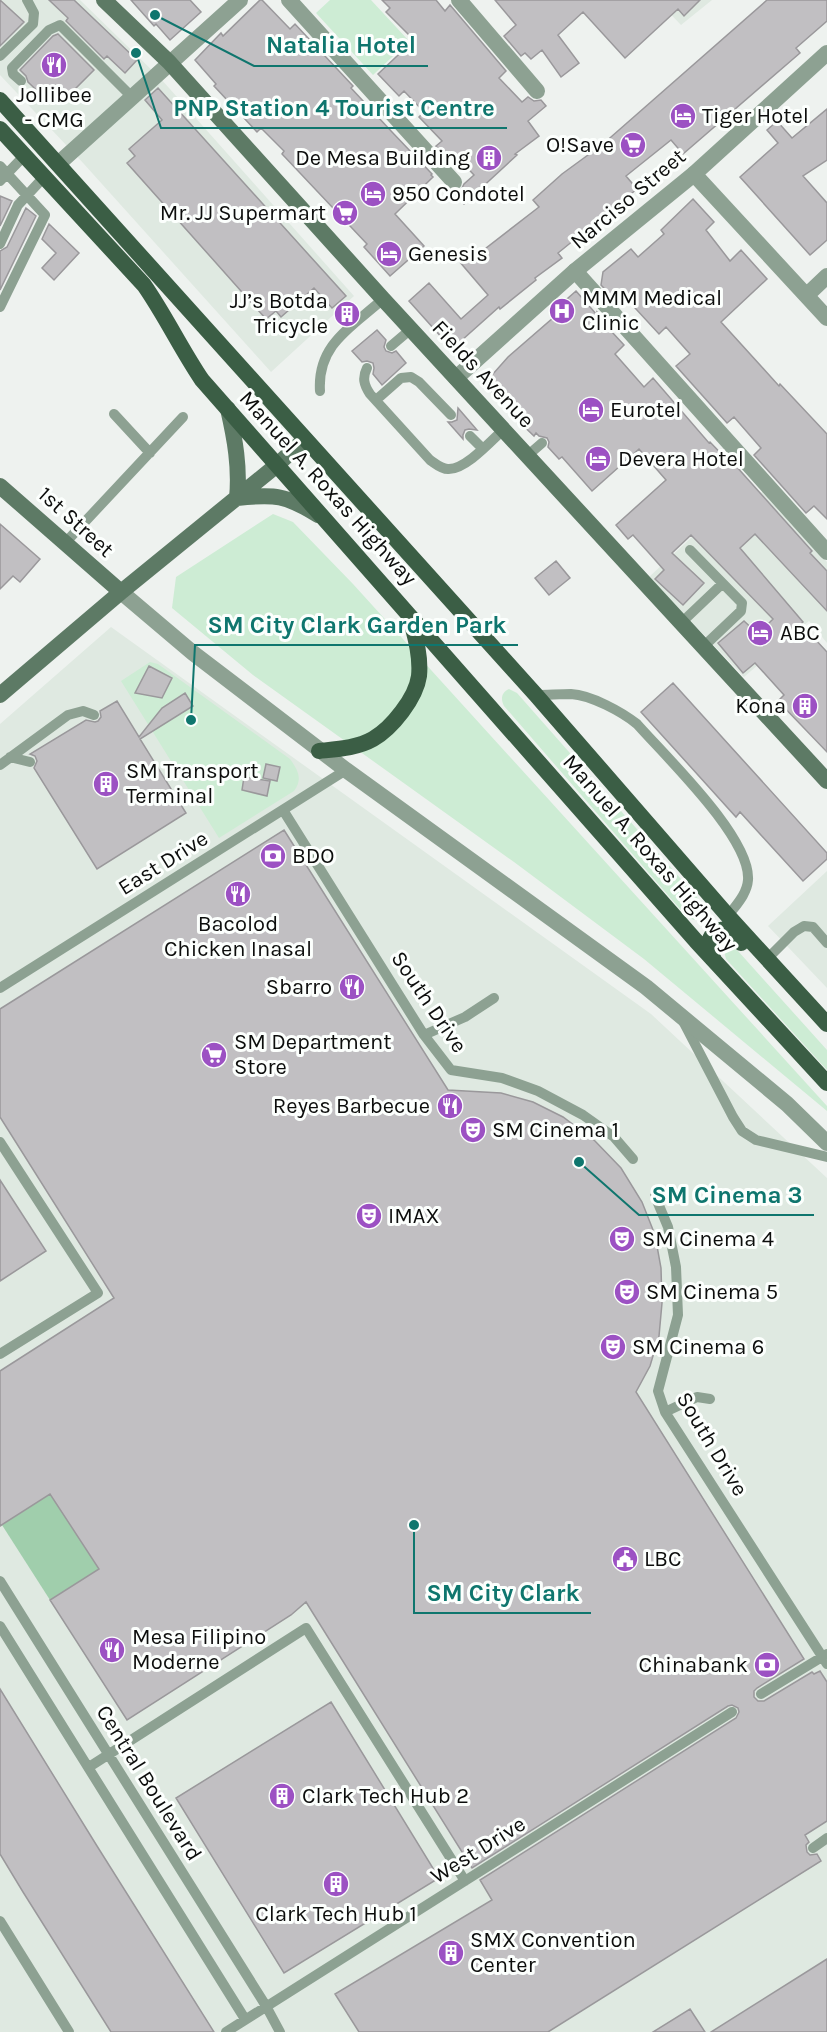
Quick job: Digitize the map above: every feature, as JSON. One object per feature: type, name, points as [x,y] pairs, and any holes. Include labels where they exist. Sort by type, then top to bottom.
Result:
[{"type":"main road","name":"Fields Avenue","points":[[104,0],[169,63],[827,781]]},
{"type":"main road","name":"Manuel A. Roxas Highway","points":[[0,100],[536,695],[728,916],[827,1024]]},
{"type":"main road","name":"Manuel A. Roxas Highway","points":[[0,129],[144,285],[202,380],[715,962],[827,1083]]},
{"type":"main road","points":[[228,409],[237,459],[239,482],[237,498]]},
{"type":"main road","points":[[0,695],[121,592],[277,465],[305,439]]},
{"type":"main road","name":"1st Street","points":[[0,486],[121,592]]},
{"type":"main road","points":[[237,498],[281,496],[297,502],[327,520]]},
{"type":"main road","points":[[320,751],[348,748],[374,738],[411,700],[419,677],[418,644],[409,613]]},
{"type":"main road","points":[[715,962],[709,941],[715,931],[725,928],[827,1036]]},
{"type":"street","points":[[58,164],[240,0]]},
{"type":"street","points":[[289,0],[454,182]]},
{"type":"street","points":[[459,0],[537,91]]},
{"type":"street","name":"Narciso Street","points":[[456,378],[575,271],[694,174],[827,53]]},
{"type":"street","points":[[694,174],[827,318]]},
{"type":"street","points":[[575,271],[827,552]]},
{"type":"street","points":[[807,296],[827,276]]},
{"type":"street","points":[[121,592],[193,653],[320,751],[678,1012],[787,1104],[827,1143]]},
{"type":"lane","points":[[0,56],[33,24],[34,13],[27,0]]},
{"type":"lane","points":[[21,81],[13,74],[12,68],[56,25],[63,27],[131,96]]},
{"type":"lane","points":[[0,307],[45,215],[2,174],[24,156]]},
{"type":"lane","points":[[0,244],[18,205],[44,177]]},
{"type":"lane","points":[[320,392],[321,370],[329,349],[384,299]]},
{"type":"lane","points":[[391,346],[411,329]]},
{"type":"lane","points":[[367,368],[363,378],[364,383],[376,400],[430,460],[439,466],[448,469],[464,464],[503,429]]},
{"type":"lane","points":[[376,400],[401,378],[411,376],[451,415]]},
{"type":"lane","points":[[114,414],[150,453]]},
{"type":"lane","points":[[65,543],[183,417]]},
{"type":"lane","points":[[470,436],[482,448]]},
{"type":"lane","points":[[527,456],[542,443]]},
{"type":"lane","points":[[690,550],[742,603],[743,607],[703,647]]},
{"type":"lane","points":[[681,623],[722,584]]},
{"type":"lane","points":[[536,695],[574,694],[613,708],[626,716],[637,724],[703,798],[738,843],[748,869],[748,882],[744,894],[728,916]]},
{"type":"lane","points":[[0,765],[68,715],[84,711],[94,715]]},
{"type":"lane","points":[[10,758],[30,762]]},
{"type":"lane","name":"East Drive","points":[[0,988],[346,770]]},
{"type":"lane","name":"South Drive","points":[[283,810],[424,1035],[450,1070],[502,1078],[538,1091],[583,1115],[614,1137],[633,1160]]},
{"type":"lane","points":[[768,959],[794,932],[804,926],[813,927],[827,943]]},
{"type":"lane","points":[[424,1035],[465,1017],[494,998]]},
{"type":"lane","points":[[678,1012],[742,1131],[756,1140],[827,1157]]},
{"type":"lane","points":[[0,1142],[98,1293],[0,1354]]},
{"type":"lane","name":"South Drive","points":[[655,1196],[668,1227],[676,1267],[678,1315],[658,1390],[665,1412],[825,1658]]},
{"type":"lane","points":[[665,1412],[697,1397],[710,1399]]},
{"type":"lane","name":"Central Boulevard","points":[[0,1581],[266,2006],[280,2032]]},
{"type":"lane","name":"Central Boulevard","points":[[0,1626],[245,2019]]},
{"type":"lane","points":[[88,1767],[306,1628],[465,1881]]},
{"type":"lane","points":[[761,1694],[825,1658]]},
{"type":"lane","name":"West Drive","points":[[226,2032],[465,1881],[598,1804],[732,1712]]},
{"type":"lane","points":[[813,1848],[827,1839]]},
{"type":"lane","points":[[0,1921],[69,2032]]},
{"type":"shaded area","points":[[0,0],[80,0],[161,79],[354,296],[271,372],[84,164],[0,75]]},
{"type":"shaded area","points":[[330,0],[371,0],[409,41],[373,75],[316,13]]},
{"type":"shaded area","points":[[657,0],[712,0],[681,25]]},
{"type":"shaded area","name":"ABC","points":[[765,489],[827,562],[827,643],[809,621],[744,677],[649,577],[693,536],[705,548]]},
{"type":"shaded area","points":[[273,514],[293,522],[353,584],[827,1106],[827,1111],[644,959],[514,862],[253,675],[172,608],[176,577]]},
{"type":"shaded area","points":[[111,627],[651,1014],[827,1178],[827,2032],[0,2032],[0,724]]},
{"type":"shaded area","points":[[150,662],[158,664],[290,759],[299,779],[294,791],[219,838],[121,681]]},
{"type":"shaded area","points":[[509,689],[517,693],[703,904],[705,913],[698,920],[686,916],[504,706],[502,696]]},
{"type":"shaded area","points":[[827,871],[827,988],[768,926]]},
{"type":"shaded area","points":[[730,946],[738,951],[827,1050],[827,1070],[726,959],[724,951]]},
{"type":"shaded area","points":[[50,1494],[99,1569],[50,1600],[2,1525]]},
{"type":"building","points":[[0,0],[24,22],[0,46]]},
{"type":"building","points":[[49,0],[74,0],[137,60],[125,73],[107,56],[104,59],[66,21],[68,18]]},
{"type":"building","points":[[131,0],[190,0],[201,12],[170,40]]},
{"type":"building","points":[[260,0],[290,29],[295,24],[353,86],[351,88],[432,174],[433,177],[395,214],[424,246],[390,276],[364,247],[367,244],[282,154],[284,151],[261,128],[257,132],[214,86],[216,84],[195,60],[221,33],[223,36]]},
{"type":"building","points":[[382,0],[436,0],[445,11],[450,5],[506,71],[499,78],[522,102],[528,97],[534,101],[541,100],[546,106],[528,121],[539,136],[515,154],[517,155],[464,204],[454,193],[461,190],[474,175],[454,154],[448,159],[436,146],[442,141],[419,117],[424,112],[404,91],[399,96],[378,74],[414,40],[386,12],[390,8]]},
{"type":"building","points":[[495,0],[700,0],[684,16],[678,9],[625,58],[583,12],[558,35],[579,63],[561,77],[542,50],[531,59],[525,53],[521,56],[504,36],[516,25]]},
{"type":"building","points":[[767,0],[827,0],[827,21],[796,48],[800,53],[683,154],[671,140],[626,176],[637,189],[558,253],[562,258],[500,309],[499,307],[452,349],[409,301],[429,283],[461,319],[488,295],[459,261],[472,250],[477,255],[539,207],[533,200],[562,174],[603,144]]},
{"type":"building","name":"Jollibee - CMG","points":[[58,34],[94,70],[70,94],[67,90],[60,97],[54,91],[46,99],[28,82],[20,70],[53,36]]},
{"type":"building","points":[[158,88],[346,296],[332,308],[314,288],[281,317],[276,311],[266,319],[127,163],[135,156],[129,149],[162,120],[145,100]]},
{"type":"building","points":[[827,109],[827,160],[803,176],[827,203],[827,240],[810,255],[740,177],[778,143],[767,130],[777,121],[792,138]]},
{"type":"building","points":[[0,196],[12,201],[0,226]]},
{"type":"building","points":[[693,199],[714,222],[706,230],[730,261],[741,250],[767,279],[721,322],[779,386],[780,384],[827,434],[827,519],[814,506],[806,513],[754,455],[761,448],[734,417],[727,423],[676,366],[690,354],[666,327],[659,334],[624,296],[617,302],[601,285],[603,272],[631,249],[638,257],[664,234],[661,230]]},
{"type":"building","points":[[26,208],[36,216],[0,290],[0,251],[7,247]]},
{"type":"building","points":[[49,224],[79,253],[54,280],[42,268],[56,253],[42,239]]},
{"type":"building","points":[[576,291],[597,315],[597,312],[601,316],[599,318],[624,345],[615,354],[644,387],[653,378],[709,443],[733,466],[735,465],[827,571],[827,611],[755,534],[740,548],[803,622],[801,624],[827,652],[827,752],[778,701],[784,695],[755,663],[743,673],[718,643],[744,621],[758,634],[773,619],[691,535],[672,553],[704,583],[683,605],[655,579],[664,570],[633,535],[628,539],[616,525],[666,480],[639,449],[592,491],[562,457],[559,459],[548,447],[547,438],[536,433],[534,436],[491,391],[489,385],[492,375],[508,357],[554,317],[550,314]]},
{"type":"building","points":[[377,330],[386,340],[384,347],[386,351],[392,353],[396,351],[406,363],[382,385],[373,374],[373,363],[362,362],[352,351]]},
{"type":"building","points":[[458,408],[477,430],[465,430],[463,439],[448,422],[457,420]]},
{"type":"building","points":[[0,524],[40,559],[20,582],[13,576],[0,589]]},
{"type":"building","points":[[556,561],[570,578],[549,595],[535,578]]},
{"type":"building","points":[[149,666],[172,678],[162,698],[135,693]]},
{"type":"building","points":[[673,683],[827,853],[827,859],[803,881],[740,812],[736,817],[641,712]]},
{"type":"building","name":"SM Transport Terminal","points":[[185,693],[193,706],[140,739],[186,813],[97,869],[34,768],[37,761],[35,756],[30,754],[86,720],[98,721],[101,717],[100,711],[117,701],[139,737],[162,708]]},
{"type":"building","points":[[266,764],[280,767],[277,781],[263,778]]},
{"type":"building","points":[[244,777],[270,781],[267,796],[242,790]]},
{"type":"building","points":[[284,830],[448,1090],[501,1093],[533,1102],[563,1117],[595,1141],[621,1168],[642,1202],[655,1235],[661,1268],[662,1303],[659,1336],[650,1366],[636,1392],[804,1659],[757,1688],[754,1691],[754,1697],[758,1701],[764,1701],[812,1672],[814,1674],[820,1671],[827,1682],[827,1821],[805,1835],[809,1842],[806,1845],[807,1852],[810,1855],[817,1854],[821,1861],[548,2032],[359,2032],[335,1994],[492,1900],[480,1880],[736,1718],[738,1708],[728,1706],[472,1868],[306,1602],[291,1615],[127,1720],[50,1600],[99,1569],[50,1494],[0,1526],[0,1371],[114,1298],[0,1117],[0,1009]]},
{"type":"building","points":[[0,1180],[46,1251],[0,1281]]},
{"type":"building","points":[[0,1689],[214,2032],[111,2032],[23,1892],[0,1854]]},
{"type":"building","points":[[331,1702],[439,1878],[284,1973],[176,1798]]},
{"type":"building","points":[[827,1959],[827,2032],[711,2032]]},
{"type":"building","points":[[690,2009],[705,2032],[653,2032]]},
{"type":"place","name":"Natalia Hotel","points":[[155,15]]},
{"type":"place","name":"PNP Station 4 Tourist Centre","points":[[136,53]]},
{"type":"place","name":"Jollibee - CMG","points":[[54,65]]},
{"type":"place","name":"Tiger Hotel","points":[[683,116]]},
{"type":"place","name":"O!Save","points":[[633,145]]},
{"type":"place","name":"De Mesa Building","points":[[489,158]]},
{"type":"place","name":"950 Condotel","points":[[373,194]]},
{"type":"place","name":"Mr. JJ Supermart","points":[[345,213]]},
{"type":"place","name":"Genesis","points":[[389,254]]},
{"type":"place","name":"MMM Medical Clinic","points":[[562,311]]},
{"type":"place","name":"JJ’s Botda Tricycle","points":[[347,314]]},
{"type":"place","name":"Eurotel","points":[[591,410]]},
{"type":"place","name":"Devera Hotel","points":[[598,459]]},
{"type":"place","name":"ABC","points":[[760,633]]},
{"type":"place","name":"Kona","points":[[805,706]]},
{"type":"place","name":"SM City Clark Garden Park","points":[[191,720]]},
{"type":"place","name":"SM Transport Terminal","points":[[106,784]]},
{"type":"place","name":"BDO","points":[[273,856]]},
{"type":"place","name":"Bacolod Chicken Inasal","points":[[238,894]]},
{"type":"place","name":"Sbarro","points":[[352,987]]},
{"type":"place","name":"SM Department Store","points":[[214,1055]]},
{"type":"place","name":"Reyes Barbecue","points":[[450,1106]]},
{"type":"place","name":"SM Cinema 1","points":[[473,1130]]},
{"type":"place","name":"SM Cinema 3","points":[[579,1162]]},
{"type":"place","name":"IMAX","points":[[369,1216]]},
{"type":"place","name":"SM Cinema 4","points":[[622,1239]]},
{"type":"place","name":"SM Cinema 5","points":[[627,1292]]},
{"type":"place","name":"SM Cinema 6","points":[[613,1347]]},
{"type":"place","name":"SM City Clark","points":[[414,1525]]},
{"type":"place","name":"LBC","points":[[625,1559]]},
{"type":"place","name":"Mesa Filipino Moderne","points":[[112,1650]]},
{"type":"place","name":"Chinabank","points":[[767,1665]]},
{"type":"place","name":"Clark Tech Hub 2","points":[[282,1796]]},
{"type":"place","name":"Clark Tech Hub 1","points":[[336,1884]]},
{"type":"place","name":"SMX Convention Center","points":[[451,1953]]}]
